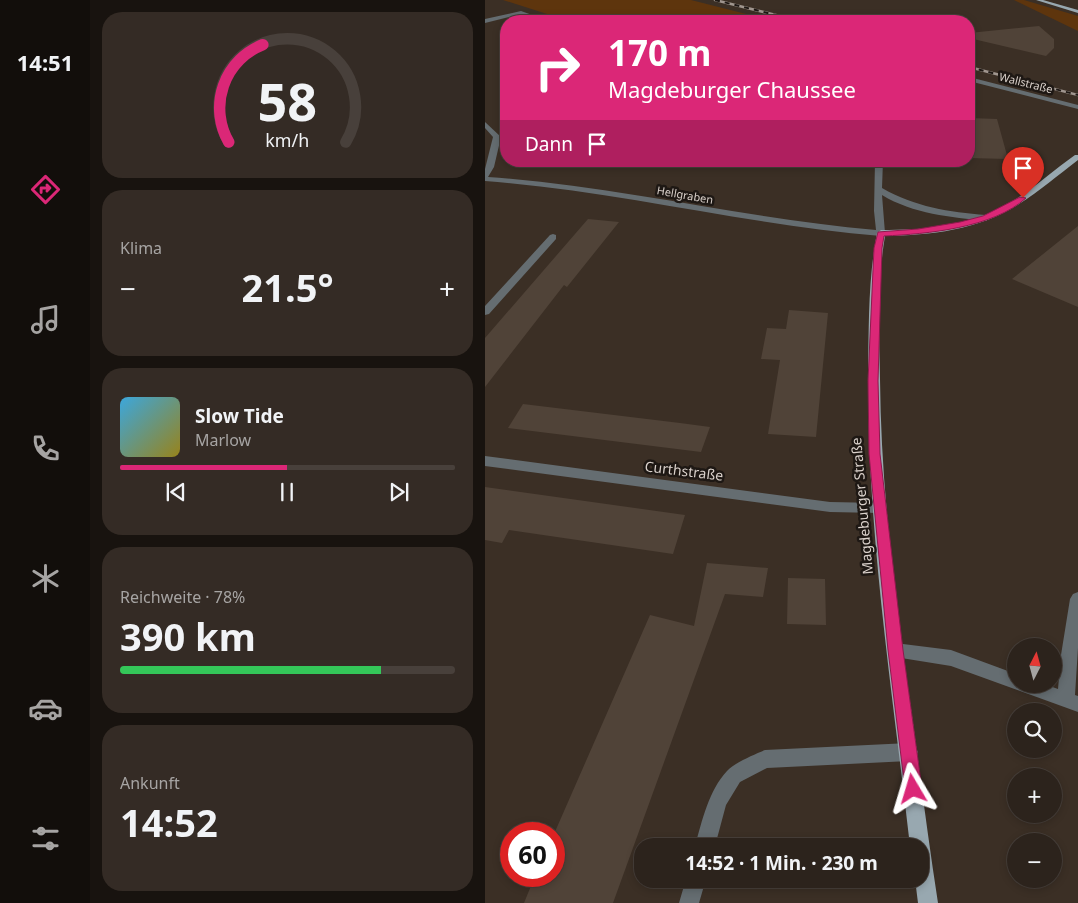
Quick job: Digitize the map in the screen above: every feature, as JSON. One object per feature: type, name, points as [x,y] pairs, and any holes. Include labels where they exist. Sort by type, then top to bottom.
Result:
[{"type":"main road","points":[[1038,0],[1078,12]]},
{"type":"main road","points":[[881,233],[933,230],[986,218],[1023,198],[1078,156]]},
{"type":"main road","name":"Magdeburger Straße","points":[[881,233],[877,261],[873,407],[874,454],[895,650],[919,838]]},
{"type":"main road","name":"Magdeburger Straße","points":[[926,888],[928,903]]},
{"type":"street","points":[[509,15],[521,12],[529,15]]},
{"type":"street","points":[[485,21],[500,17]]},
{"type":"street","name":"Wallstraße","points":[[975,80],[1078,106]]},
{"type":"street","points":[[485,124],[500,135]]},
{"type":"street","points":[[485,177],[500,139]]},
{"type":"street","name":"Magdeburger Straße","points":[[879,167],[881,233]]},
{"type":"street","name":"Hellgraben","points":[[485,177],[557,185],[817,229],[881,233]]},
{"type":"street","points":[[879,188],[896,198],[921,208],[949,214],[986,218]]},
{"type":"street","points":[[485,312],[553,237]]},
{"type":"street","name":"Curthstraße","points":[[485,462],[830,507],[879,508]]},
{"type":"street","points":[[1047,693],[1072,702],[1069,655],[1078,599]]},
{"type":"street","points":[[895,650],[951,658],[1007,679]]},
{"type":"street","points":[[707,838],[718,801],[734,776],[765,759],[909,752]]},
{"type":"street","points":[[689,903],[693,888]]},
{"type":"shaded area","points":[[503,0],[691,0],[750,15],[550,15]]},
{"type":"shaded area","points":[[1014,0],[1024,0],[1078,16],[1078,31]]},
{"type":"building","points":[[1039,26],[1054,39],[1054,48],[1046,56],[975,39],[975,32]]},
{"type":"building","points":[[975,118],[997,119],[1008,159],[975,158]]},
{"type":"building","points":[[588,219],[619,222],[567,287],[564,285],[485,387],[485,338]]},
{"type":"building","points":[[1078,226],[1078,307],[1012,279]]},
{"type":"building","points":[[789,310],[828,313],[816,437],[768,434],[780,360],[761,359],[767,328],[786,329]]},
{"type":"building","points":[[523,404],[710,427],[701,452],[508,428]]},
{"type":"building","points":[[485,487],[685,515],[673,554],[509,530],[502,543],[485,540]]},
{"type":"building","points":[[707,563],[768,568],[763,597],[725,594],[637,838],[634,838],[634,845],[613,903],[524,903],[531,887],[565,887],[565,822],[559,822],[650,615],[694,626]]},
{"type":"building","points":[[788,578],[825,579],[826,625],[787,624]]},
{"type":"railway","points":[[715,0],[776,15]]},
{"type":"railway","points":[[975,69],[1078,95]]},
{"type":"route","points":[[913,789],[895,650],[874,454],[873,381],[878,248],[881,233],[918,232],[961,225],[986,218],[1023,198]]}]
